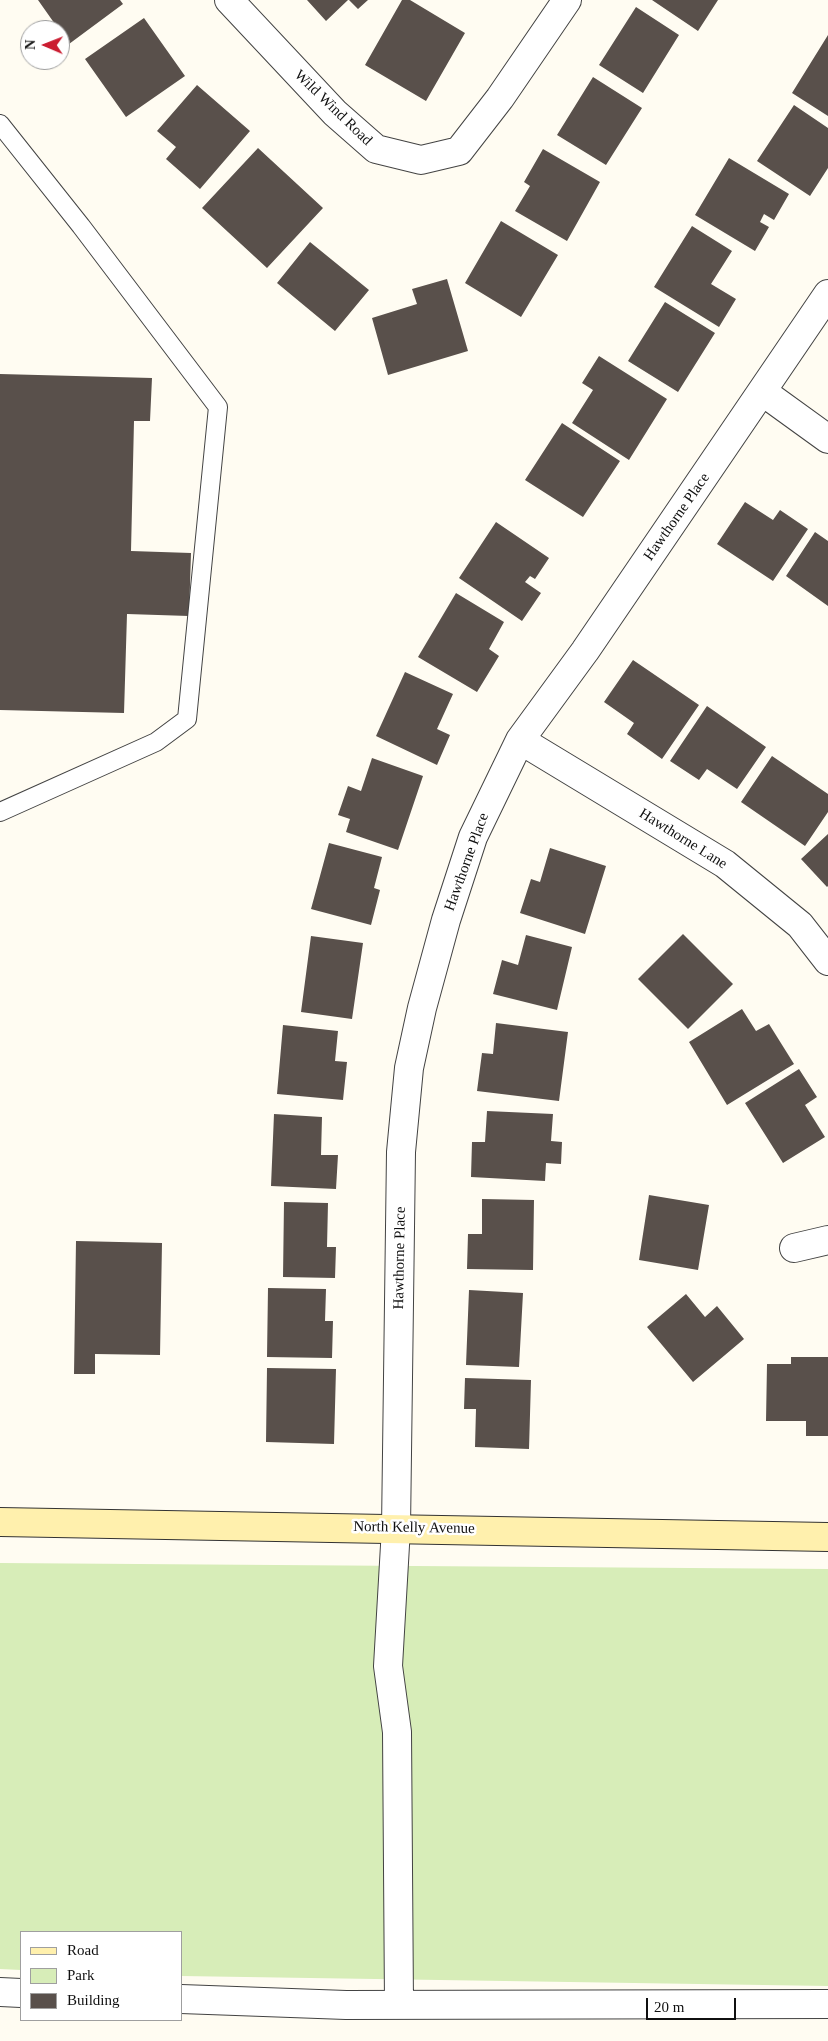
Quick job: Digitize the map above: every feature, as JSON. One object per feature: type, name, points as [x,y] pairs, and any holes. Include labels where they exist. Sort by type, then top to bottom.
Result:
[{"type":"main road","name":"North Kelly Avenue","points":[[0,1522],[828,1537]]},
{"type":"street","name":"Wild Wind Road","points":[[229,0],[335,113],[376,149],[421,160],[459,150],[500,98],[567,0]]},
{"type":"street","name":"Hawthorne Place","points":[[398,2004],[397,1732],[388,1666],[396,1528],[401,1152],[409,1068],[422,1008],[446,920],[473,837],[520,740],[585,651],[828,294]]},
{"type":"street","points":[[763,392],[828,439]]},
{"type":"street","name":"Hawthorne Lane","points":[[520,740],[725,864],[800,925],[828,961]]},
{"type":"street","points":[[794,1248],[828,1240]]},
{"type":"street","points":[[0,1992],[20,1993]]},
{"type":"street","points":[[182,1998],[346,2005],[828,2004]]},
{"type":"lane","points":[[0,124],[112,265],[218,407],[187,719],[156,742],[0,812]]},
{"type":"green space","points":[[0,1563],[828,1569],[828,1986],[182,1976],[182,1931],[20,1931],[20,1970],[0,1969]]},
{"type":"building","points":[[38,0],[120,0],[123,4],[70,43],[70,20],[52,20]]},
{"type":"building","points":[[307,0],[348,0],[326,21]]},
{"type":"building","points":[[349,0],[368,0],[358,9]]},
{"type":"building","points":[[402,0],[410,0],[465,33],[426,101],[365,65]]},
{"type":"building","points":[[652,0],[718,0],[698,31]]},
{"type":"building","points":[[636,7],[679,35],[643,93],[599,65]]},
{"type":"building","points":[[144,18],[185,76],[126,117],[85,59]]},
{"type":"building","points":[[828,35],[828,116],[792,93]]},
{"type":"building","points":[[593,77],[642,108],[606,165],[557,135]]},
{"type":"building","points":[[197,85],[250,131],[200,189],[166,159],[176,147],[157,131]]},
{"type":"building","points":[[794,105],[828,128],[828,168],[810,196],[757,161]]},
{"type":"building","points":[[258,148],[323,208],[267,268],[202,208]]},
{"type":"building","points":[[543,149],[600,182],[567,241],[515,211],[530,186],[524,182]]},
{"type":"building","points":[[729,158],[789,194],[774,220],[764,214],[760,222],[769,227],[755,251],[695,215]]},
{"type":"building","points":[[501,221],[558,255],[521,317],[465,283]]},
{"type":"building","points":[[692,226],[732,251],[711,284],[736,299],[719,327],[654,287]]},
{"type":"building","points":[[310,242],[369,290],[335,331],[277,283]]},
{"type":"building","points":[[447,279],[468,351],[388,375],[372,318],[417,304],[412,289]]},
{"type":"building","points":[[665,302],[715,333],[678,392],[628,361]]},
{"type":"building","points":[[599,356],[667,399],[629,460],[572,423],[593,390],[582,383]]},
{"type":"building","points":[[0,374],[152,378],[150,421],[134,421],[131,551],[191,553],[189,616],[127,614],[124,713],[0,710]]},
{"type":"building","points":[[562,423],[620,461],[583,517],[525,480]]},
{"type":"building","points":[[745,502],[773,520],[780,510],[808,529],[773,581],[717,544]]},
{"type":"building","points":[[496,522],[549,558],[535,579],[530,576],[525,582],[541,593],[522,621],[459,578]]},
{"type":"building","points":[[815,532],[828,541],[828,606],[786,576]]},
{"type":"building","points":[[456,593],[504,622],[489,649],[499,656],[477,692],[418,657]]},
{"type":"building","points":[[633,660],[699,705],[662,759],[627,734],[634,723],[604,702]]},
{"type":"building","points":[[405,672],[453,694],[437,729],[450,735],[437,765],[376,736]]},
{"type":"building","points":[[707,706],[766,747],[737,789],[707,769],[699,780],[670,761]]},
{"type":"building","points":[[772,756],[828,794],[828,812],[805,846],[741,802]]},
{"type":"building","points":[[372,758],[423,776],[398,850],[346,832],[350,819],[338,815],[348,786],[361,791]]},
{"type":"building","points":[[828,834],[828,886],[827,887],[801,859]]},
{"type":"building","points":[[329,843],[382,857],[374,888],[380,890],[371,925],[311,909]]},
{"type":"building","points":[[550,848],[606,866],[585,934],[520,913],[531,879],[540,882]]},
{"type":"building","points":[[683,934],[733,984],[688,1029],[638,979]]},
{"type":"building","points":[[526,935],[572,947],[557,1010],[493,994],[502,960],[518,965]]},
{"type":"building","points":[[311,936],[363,943],[352,1019],[301,1012]]},
{"type":"building","points":[[742,1009],[756,1031],[769,1024],[794,1064],[727,1105],[689,1042]]},
{"type":"building","points":[[496,1023],[568,1032],[559,1101],[477,1091],[482,1053],[493,1054]]},
{"type":"building","points":[[283,1025],[338,1031],[335,1061],[347,1062],[343,1100],[277,1094]]},
{"type":"building","points":[[799,1069],[817,1097],[805,1105],[825,1137],[783,1163],[745,1103]]},
{"type":"building","points":[[487,1111],[553,1114],[551,1141],[562,1142],[561,1164],[546,1163],[545,1181],[471,1177],[472,1142],[485,1142]]},
{"type":"building","points":[[274,1114],[322,1117],[321,1155],[338,1155],[336,1189],[271,1186]]},
{"type":"building","points":[[649,1195],[709,1205],[698,1270],[639,1260]]},
{"type":"building","points":[[482,1199],[534,1200],[533,1270],[467,1269],[468,1234],[482,1234]]},
{"type":"building","points":[[284,1202],[328,1203],[327,1247],[336,1247],[335,1278],[283,1277]]},
{"type":"building","points":[[76,1241],[162,1243],[160,1355],[95,1354],[95,1374],[74,1374]]},
{"type":"building","points":[[268,1288],[326,1289],[325,1321],[333,1321],[332,1358],[267,1357]]},
{"type":"building","points":[[469,1290],[523,1293],[519,1367],[466,1365]]},
{"type":"building","points":[[686,1294],[705,1317],[717,1306],[744,1339],[693,1382],[647,1327]]},
{"type":"building","points":[[791,1357],[828,1357],[828,1436],[806,1436],[806,1421],[766,1421],[767,1364],[791,1364]]},
{"type":"building","points":[[267,1368],[336,1369],[334,1444],[266,1442]]},
{"type":"building","points":[[465,1378],[531,1380],[529,1449],[475,1447],[476,1409],[464,1409]]}]
